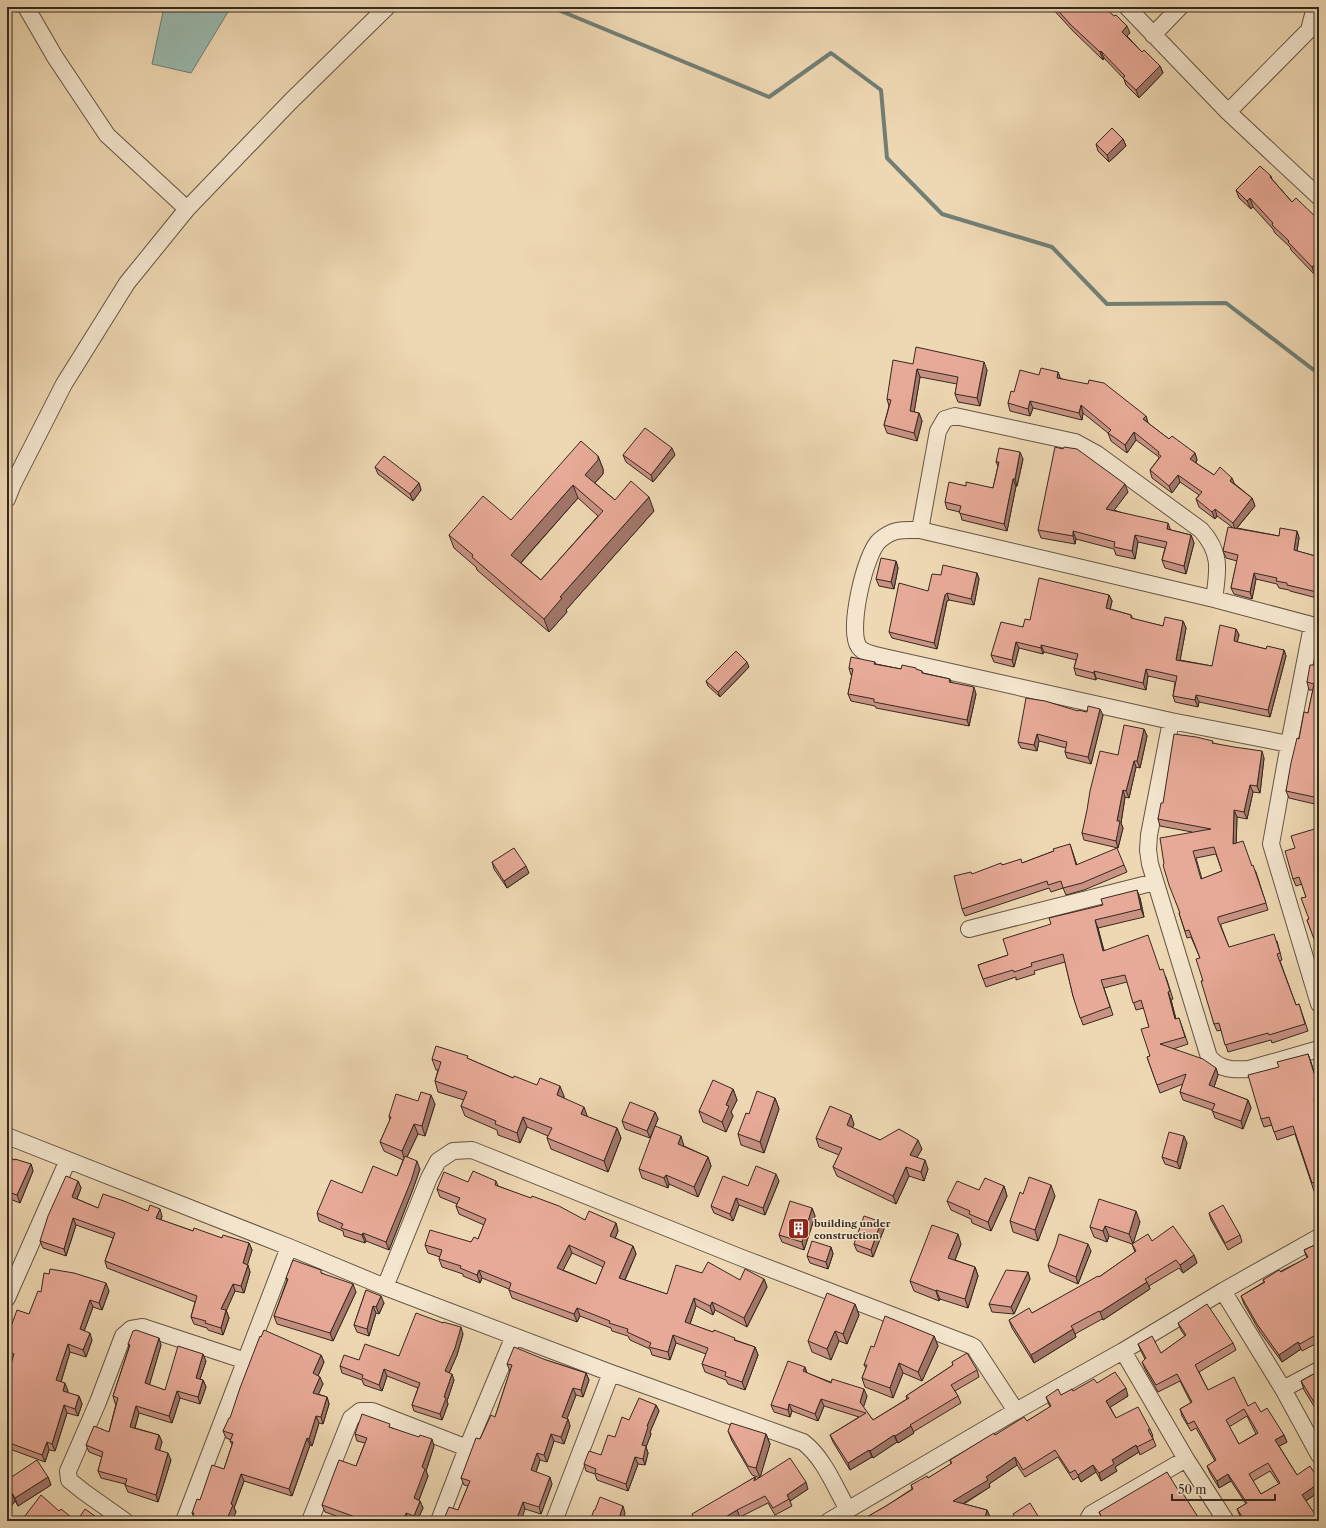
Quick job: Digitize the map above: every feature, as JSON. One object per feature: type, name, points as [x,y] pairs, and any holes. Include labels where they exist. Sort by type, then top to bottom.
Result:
[{"type":"street","points":[[26,7],[55,57],[107,135],[187,209]]},
{"type":"street","points":[[7,499],[13,484],[64,384],[127,283],[187,209],[290,102],[387,7]]},
{"type":"street","points":[[1127,7],[1228,112],[1319,197]]},
{"type":"street","points":[[1153,35],[1180,7]]},
{"type":"street","points":[[1228,112],[1314,34],[1315,7]]},
{"type":"street","points":[[920,530],[938,431],[945,419],[955,416],[1075,442],[1097,454],[1201,530],[1209,538],[1215,550],[1218,572],[1214,599]]},
{"type":"street","points":[[1289,744],[1171,720],[884,657],[863,651],[859,647],[855,632],[860,587],[868,561],[880,540],[898,530],[920,530],[1214,599],[1315,627],[1289,744],[1271,844],[1319,1004]]},
{"type":"street","points":[[1171,720],[1149,835],[1149,857],[1155,882],[1210,1057],[1216,1064],[1238,1070],[1248,1069],[1319,1049]]},
{"type":"street","points":[[969,929],[1155,882]]},
{"type":"street","points":[[7,1136],[289,1247],[385,1287],[610,1372],[803,1442],[819,1459],[848,1510]]},
{"type":"street","points":[[385,1287],[429,1178],[438,1161],[453,1151],[472,1150],[735,1255],[970,1345],[974,1347],[1016,1411]]},
{"type":"street","points":[[7,1298],[11,1276],[68,1160]]},
{"type":"street","points":[[829,1521],[1016,1411],[1123,1351],[1223,1290],[1319,1237]]},
{"type":"street","points":[[184,1521],[289,1247]]},
{"type":"street","points":[[1223,1290],[1283,1389],[1319,1455]]},
{"type":"street","points":[[125,1521],[69,1480],[68,1471],[98,1402],[123,1336],[137,1326],[143,1327],[246,1361]]},
{"type":"street","points":[[439,1521],[467,1448],[514,1336]]},
{"type":"street","points":[[1123,1351],[1186,1459],[1226,1521]]},
{"type":"street","points":[[1283,1389],[1319,1370]]},
{"type":"street","points":[[554,1521],[610,1372]]},
{"type":"street","points":[[310,1521],[351,1418],[360,1412],[372,1411],[467,1448]]},
{"type":"street","points":[[1087,1521],[1091,1514],[1186,1459]]},
{"type":"water","points":[[164,7],[231,7],[191,73],[152,64]]},
{"type":"building","points":[[1055,7],[1104,7],[1114,16],[1116,15],[1127,26],[1122,32],[1142,52],[1144,50],[1160,66],[1136,90],[1123,78],[1125,76],[1101,51],[1100,52],[1070,24]]},
{"type":"building","points":[[1112,128],[1123,139],[1107,155],[1096,144]]},
{"type":"building","points":[[1260,166],[1271,176],[1270,177],[1292,202],[1296,198],[1319,220],[1319,260],[1312,267],[1288,242],[1289,241],[1272,225],[1273,223],[1250,198],[1247,201],[1236,190]]},
{"type":"building","points":[[916,347],[984,362],[977,398],[955,394],[958,377],[917,369],[910,411],[919,413],[914,433],[884,425],[891,400],[887,399],[893,360],[913,364]]},
{"type":"building","points":[[1041,368],[1058,372],[1057,378],[1088,384],[1089,380],[1104,383],[1146,416],[1143,419],[1169,439],[1172,436],[1195,453],[1190,459],[1214,475],[1220,467],[1232,478],[1230,481],[1252,498],[1233,523],[1215,509],[1212,512],[1196,499],[1202,492],[1178,475],[1169,486],[1150,470],[1161,456],[1158,454],[1159,452],[1134,432],[1125,445],[1108,433],[1111,430],[1081,405],[1079,413],[1030,401],[1028,409],[1008,403],[1011,391],[1014,392],[1020,370],[1039,375]]},
{"type":"building","points":[[645,428],[672,448],[651,475],[623,455]]},
{"type":"building","points":[[581,441],[598,456],[598,460],[585,475],[615,500],[631,481],[649,497],[560,597],[562,598],[544,619],[472,557],[473,555],[449,535],[483,496],[511,520]],"holes":[[[573,485],[603,511],[541,580],[511,555]]]},
{"type":"building","points":[[1055,447],[1063,449],[1064,447],[1077,449],[1125,484],[1106,509],[1168,523],[1167,529],[1191,535],[1184,566],[1162,560],[1167,542],[1135,535],[1132,551],[1114,547],[1115,542],[1073,531],[1073,536],[1038,530]]},
{"type":"building","points":[[999,448],[1020,452],[1004,524],[959,513],[961,506],[945,502],[949,482],[966,486],[966,482],[993,488],[999,462],[996,462]]},
{"type":"building","points":[[384,456],[419,483],[410,494],[375,467]]},
{"type":"building","points":[[1228,527],[1279,536],[1280,528],[1297,531],[1294,550],[1319,557],[1319,595],[1316,595],[1317,592],[1276,581],[1277,578],[1254,573],[1250,592],[1231,588],[1238,555],[1223,551]]},
{"type":"building","points":[[881,558],[896,561],[891,582],[876,579]]},
{"type":"building","points":[[943,565],[977,573],[971,599],[947,593],[945,595],[934,643],[889,632],[899,583],[928,591],[932,574],[941,575]]},
{"type":"building","points":[[1039,578],[1109,595],[1106,608],[1131,615],[1131,618],[1163,626],[1165,617],[1183,621],[1176,660],[1212,666],[1220,625],[1236,629],[1234,641],[1266,649],[1267,646],[1284,650],[1268,710],[1196,695],[1195,700],[1173,696],[1177,676],[1146,669],[1143,683],[1094,671],[1094,673],[1074,668],[1078,654],[1041,645],[1041,648],[1016,642],[1012,660],[991,655],[1001,622],[1023,627],[1025,619],[1030,620]]},
{"type":"building","points":[[1319,643],[1319,798],[1286,791],[1291,763],[1297,738],[1299,739],[1304,712],[1308,713],[1314,684],[1307,682],[1310,665],[1314,665]]},
{"type":"building","points":[[736,651],[747,662],[718,692],[706,681]]},
{"type":"building","points":[[851,657],[875,662],[874,664],[901,669],[902,665],[916,668],[922,671],[922,673],[950,679],[949,682],[974,687],[967,720],[874,702],[874,699],[848,694],[853,669],[849,668]]},
{"type":"building","points":[[1026,698],[1045,701],[1078,711],[1087,712],[1088,706],[1100,709],[1088,757],[1065,752],[1067,742],[1037,734],[1034,745],[1018,742]]},
{"type":"building","points":[[1124,725],[1144,729],[1137,761],[1134,761],[1126,791],[1123,790],[1117,821],[1120,821],[1116,841],[1082,833],[1100,751],[1118,755]]},
{"type":"building","points":[[1174,734],[1213,741],[1212,743],[1262,751],[1257,786],[1250,785],[1244,812],[1234,810],[1233,844],[1243,841],[1266,903],[1218,917],[1218,920],[1229,947],[1274,934],[1280,953],[1277,954],[1296,1005],[1299,1004],[1305,1024],[1269,1035],[1268,1033],[1225,1045],[1219,1023],[1214,1024],[1201,981],[1203,981],[1196,959],[1200,958],[1189,930],[1185,931],[1169,885],[1163,865],[1160,838],[1211,829],[1158,819],[1161,803],[1163,803]],"holes":[[[1214,847],[1222,871],[1201,879],[1193,851]]]},
{"type":"building","points":[[1318,828],[1319,937],[1314,939],[1307,920],[1309,919],[1301,898],[1306,897],[1299,877],[1293,879],[1285,851],[1295,848],[1291,836]]},
{"type":"building","points":[[1070,844],[1076,865],[1117,848],[1124,865],[1082,883],[1063,888],[1061,881],[1048,885],[1047,881],[962,909],[954,876],[971,872],[972,874],[1001,863],[1002,865],[1021,859],[1022,863],[1054,851],[1053,849]]},
{"type":"building","points":[[514,848],[526,866],[504,881],[492,862]]},
{"type":"building","points":[[1137,890],[1141,909],[1095,920],[1103,951],[1148,935],[1160,970],[1163,969],[1170,991],[1168,992],[1175,1019],[1179,1018],[1185,1037],[1160,1044],[1203,1059],[1216,1068],[1209,1085],[1248,1100],[1241,1121],[1212,1111],[1215,1104],[1180,1092],[1186,1074],[1157,1085],[1147,1057],[1150,1056],[1141,1029],[1149,1027],[1141,1000],[1133,1003],[1125,975],[1101,980],[1110,1007],[1080,1018],[1063,954],[1031,963],[1032,966],[1014,972],[1013,970],[983,979],[978,965],[1008,955],[1003,939],[1051,924],[1049,918],[1103,905],[1101,899]]},
{"type":"building","points":[[436,1046],[468,1056],[467,1058],[513,1078],[514,1076],[537,1085],[540,1078],[560,1086],[557,1095],[584,1107],[581,1114],[617,1128],[604,1161],[547,1138],[552,1128],[523,1117],[517,1133],[495,1124],[496,1121],[461,1106],[467,1092],[435,1081],[441,1062],[432,1059]]},
{"type":"building","points":[[1308,1054],[1319,1089],[1319,1099],[1314,1100],[1319,1120],[1319,1181],[1312,1183],[1293,1126],[1274,1132],[1269,1117],[1261,1119],[1248,1075],[1279,1067],[1277,1062]]},
{"type":"building","points":[[713,1080],[733,1089],[726,1105],[729,1106],[722,1122],[699,1111]]},
{"type":"building","points":[[757,1091],[775,1098],[760,1142],[738,1134],[746,1113],[749,1114]]},
{"type":"building","points":[[421,1092],[431,1095],[422,1126],[414,1124],[402,1151],[380,1142],[391,1117],[389,1116],[396,1094],[418,1101]]},
{"type":"building","points":[[630,1102],[655,1112],[647,1131],[622,1121]]},
{"type":"building","points":[[830,1106],[851,1115],[847,1125],[880,1140],[899,1129],[918,1140],[910,1155],[925,1160],[921,1172],[906,1167],[893,1196],[833,1167],[842,1148],[816,1138]]},
{"type":"building","points":[[655,1126],[681,1136],[678,1144],[708,1157],[694,1187],[666,1175],[664,1178],[639,1169]]},
{"type":"building","points":[[1169,1132],[1184,1136],[1177,1162],[1162,1157]]},
{"type":"building","points":[[405,1156],[417,1161],[411,1181],[386,1242],[363,1233],[362,1235],[341,1228],[343,1224],[317,1213],[331,1180],[362,1193],[373,1166],[397,1176]]},
{"type":"building","points":[[7,1157],[31,1164],[17,1195],[8,1192],[7,1195]]},
{"type":"building","points":[[756,1166],[776,1174],[763,1208],[736,1198],[730,1214],[711,1206],[723,1176],[748,1186]]},
{"type":"building","points":[[473,1171],[496,1181],[495,1185],[559,1206],[585,1220],[589,1211],[616,1223],[610,1236],[633,1246],[619,1278],[667,1294],[676,1265],[702,1273],[708,1262],[740,1280],[745,1269],[764,1279],[744,1318],[712,1302],[710,1306],[694,1298],[685,1322],[713,1332],[714,1330],[735,1338],[734,1340],[755,1347],[742,1382],[725,1376],[726,1372],[702,1364],[708,1348],[673,1335],[668,1352],[649,1347],[651,1343],[627,1332],[628,1329],[609,1323],[610,1321],[577,1308],[574,1314],[509,1290],[511,1283],[479,1270],[477,1275],[460,1268],[461,1266],[439,1259],[442,1250],[425,1245],[430,1230],[471,1242],[474,1237],[478,1239],[486,1219],[456,1206],[460,1198],[437,1189],[444,1172],[468,1182]],"holes":[[[569,1245],[605,1262],[596,1284],[557,1268]]]},
{"type":"building","points":[[66,1176],[78,1181],[72,1197],[98,1208],[103,1194],[148,1211],[150,1205],[160,1209],[156,1218],[193,1231],[194,1228],[222,1238],[223,1235],[249,1243],[243,1263],[248,1265],[241,1286],[233,1284],[221,1309],[226,1310],[221,1328],[205,1323],[206,1321],[191,1317],[197,1296],[105,1261],[115,1233],[73,1218],[64,1249],[40,1241],[48,1216]]},
{"type":"building","points":[[1029,1177],[1051,1185],[1035,1230],[1010,1221],[1020,1192],[1023,1194]]},
{"type":"building","points":[[985,1178],[1004,1186],[988,1222],[969,1214],[970,1211],[947,1201],[957,1181],[979,1190]]},
{"type":"building","points":[[1099,1199],[1136,1211],[1129,1234],[1105,1226],[1103,1231],[1090,1227]]},
{"type":"building","name":"building under construction","points":[[790,1201],[812,1208],[802,1242],[779,1235]]},
{"type":"building","points":[[1223,1205],[1240,1235],[1225,1243],[1209,1213]]},
{"type":"building","points":[[864,1216],[881,1222],[871,1250],[854,1244]]},
{"type":"building","points":[[932,1225],[958,1234],[948,1258],[975,1267],[965,1299],[936,1291],[910,1281]]},
{"type":"building","points":[[1173,1226],[1194,1255],[1180,1265],[1176,1260],[1145,1279],[1147,1282],[1100,1312],[1099,1311],[1071,1326],[1073,1329],[1031,1355],[1009,1320],[1029,1308],[1032,1313],[1098,1276],[1099,1277],[1136,1251],[1132,1244],[1148,1234],[1152,1241]]},
{"type":"building","points":[[1059,1234],[1088,1244],[1076,1277],[1048,1265]]},
{"type":"building","points":[[812,1241],[831,1247],[826,1262],[807,1256]]},
{"type":"building","points":[[1319,1243],[1319,1333],[1300,1344],[1298,1342],[1279,1355],[1257,1324],[1241,1296],[1265,1282],[1263,1280],[1279,1270],[1281,1272],[1308,1257],[1304,1250]]},
{"type":"building","points":[[293,1260],[321,1270],[321,1273],[353,1284],[330,1333],[274,1316],[288,1279],[286,1278]]},
{"type":"building","points":[[50,1269],[74,1273],[106,1283],[99,1303],[90,1300],[80,1329],[90,1333],[83,1350],[68,1344],[56,1380],[65,1383],[63,1391],[79,1396],[75,1409],[64,1405],[52,1444],[47,1442],[42,1455],[7,1442],[7,1377],[14,1354],[7,1351],[7,1331],[9,1332],[17,1310],[29,1314],[38,1291],[41,1292],[44,1273],[49,1274]]},
{"type":"building","points":[[1006,1270],[1028,1272],[1011,1307],[989,1304]]},
{"type":"building","points":[[366,1290],[381,1296],[376,1307],[373,1306],[367,1329],[354,1325]]},
{"type":"building","points":[[827,1293],[855,1304],[843,1334],[835,1331],[827,1349],[808,1341]]},
{"type":"building","points":[[1207,1304],[1233,1343],[1195,1365],[1208,1390],[1234,1377],[1248,1406],[1255,1402],[1261,1412],[1267,1408],[1284,1435],[1275,1440],[1297,1475],[1310,1466],[1319,1480],[1319,1483],[1302,1495],[1319,1521],[1263,1521],[1261,1518],[1257,1521],[1245,1521],[1237,1509],[1247,1503],[1228,1474],[1217,1481],[1207,1466],[1216,1460],[1194,1421],[1188,1424],[1180,1409],[1192,1402],[1177,1374],[1156,1385],[1142,1362],[1146,1358],[1138,1344],[1152,1336],[1161,1353],[1186,1335],[1178,1323]],"holes":[[[1244,1409],[1258,1433],[1239,1444],[1226,1420]],[[1268,1463],[1280,1483],[1261,1494],[1249,1474]]]},
{"type":"building","points":[[416,1313],[443,1323],[461,1327],[455,1348],[445,1371],[452,1374],[440,1414],[412,1405],[420,1383],[384,1369],[379,1385],[362,1378],[363,1375],[340,1366],[344,1355],[359,1360],[365,1344],[399,1356]]},
{"type":"building","points":[[885,1316],[934,1336],[918,1372],[899,1363],[890,1388],[862,1378],[867,1365],[864,1365],[871,1346],[874,1347]]},
{"type":"building","points":[[136,1330],[159,1338],[145,1383],[165,1390],[178,1346],[203,1354],[196,1378],[203,1380],[198,1397],[177,1391],[169,1416],[136,1406],[130,1427],[159,1435],[155,1449],[168,1453],[156,1495],[125,1485],[127,1479],[98,1471],[103,1452],[86,1445],[94,1426],[109,1432],[118,1398],[113,1396],[130,1345],[128,1344],[133,1331]]},
{"type":"building","points":[[264,1330],[321,1355],[313,1373],[320,1377],[313,1393],[327,1397],[321,1417],[316,1416],[309,1439],[307,1438],[289,1489],[241,1474],[231,1504],[233,1505],[226,1521],[191,1521],[197,1499],[200,1500],[212,1465],[224,1469],[233,1442],[230,1441],[233,1434],[223,1431],[230,1418],[260,1336],[261,1337]]},
{"type":"building","points":[[514,1347],[546,1360],[586,1373],[581,1390],[573,1388],[562,1417],[568,1419],[561,1437],[551,1434],[544,1455],[537,1453],[531,1470],[550,1477],[539,1507],[523,1502],[516,1521],[443,1521],[449,1507],[458,1510],[470,1481],[461,1478],[476,1438],[480,1439],[491,1415],[495,1417],[512,1365],[507,1364]]},
{"type":"building","points":[[967,1353],[977,1370],[951,1385],[958,1396],[910,1425],[911,1426],[895,1436],[894,1435],[848,1463],[830,1435],[866,1413],[821,1399],[815,1414],[789,1404],[788,1410],[771,1405],[788,1361],[805,1367],[803,1371],[831,1383],[832,1379],[864,1389],[860,1402],[873,1420],[909,1398],[906,1396],[953,1365],[952,1362]]},
{"type":"building","points":[[1319,1371],[1319,1404],[1317,1400],[1314,1402],[1301,1381]]},
{"type":"building","points":[[1115,1372],[1126,1388],[1106,1401],[1116,1418],[1138,1407],[1150,1429],[1148,1430],[1153,1439],[1137,1447],[1136,1445],[1112,1460],[1114,1464],[1099,1473],[1093,1465],[1078,1475],[1075,1470],[1070,1473],[1055,1450],[1023,1470],[1015,1457],[986,1477],[988,1480],[953,1501],[987,1510],[984,1521],[860,1521],[913,1489],[911,1485],[927,1476],[928,1478],[952,1463],[950,1460],[994,1433],[995,1435],[1024,1417],[1027,1421],[1051,1406],[1046,1397],[1058,1389],[1061,1395],[1072,1389],[1073,1391],[1094,1379],[1097,1383]]},
{"type":"building","points":[[639,1398],[656,1405],[647,1426],[648,1427],[642,1445],[646,1446],[643,1459],[635,1457],[626,1484],[595,1473],[596,1469],[584,1464],[589,1451],[601,1455],[608,1435],[615,1437],[622,1417],[629,1420]]},
{"type":"building","points":[[362,1414],[390,1424],[389,1427],[419,1437],[420,1435],[432,1439],[422,1467],[425,1469],[414,1498],[420,1501],[414,1516],[406,1513],[403,1521],[371,1521],[322,1505],[339,1460],[356,1466],[367,1438],[355,1434]]},
{"type":"building","points":[[731,1423],[766,1434],[756,1468],[748,1466],[728,1431]]},
{"type":"building","points":[[790,1458],[806,1482],[787,1495],[789,1499],[773,1508],[765,1496],[719,1521],[684,1521],[693,1516],[692,1514],[755,1477],[754,1481]]},
{"type":"building","points":[[37,1460],[48,1477],[15,1498],[12,1493],[7,1500],[7,1480]]},
{"type":"building","points":[[1167,1472],[1178,1490],[1180,1489],[1198,1517],[1199,1516],[1203,1521],[1104,1521],[1099,1512]]},
{"type":"building","points":[[41,1495],[59,1511],[61,1509],[76,1521],[21,1521]]},
{"type":"building","points":[[600,1497],[623,1506],[618,1521],[590,1521]]},
{"type":"building","points":[[1030,1503],[1041,1521],[1018,1521],[1013,1514]]},
{"type":"building","points":[[85,1509],[102,1521],[77,1521]]},
{"type":"building","points":[[858,1516],[860,1521],[849,1521]]},
{"type":"waterway","points":[[551,7],[769,97],[831,53],[881,90],[887,158],[942,214],[1052,247],[1107,304],[1226,303],[1319,374]]},
{"type":"place","name":"building under construction","points":[[798,1229]]}]
